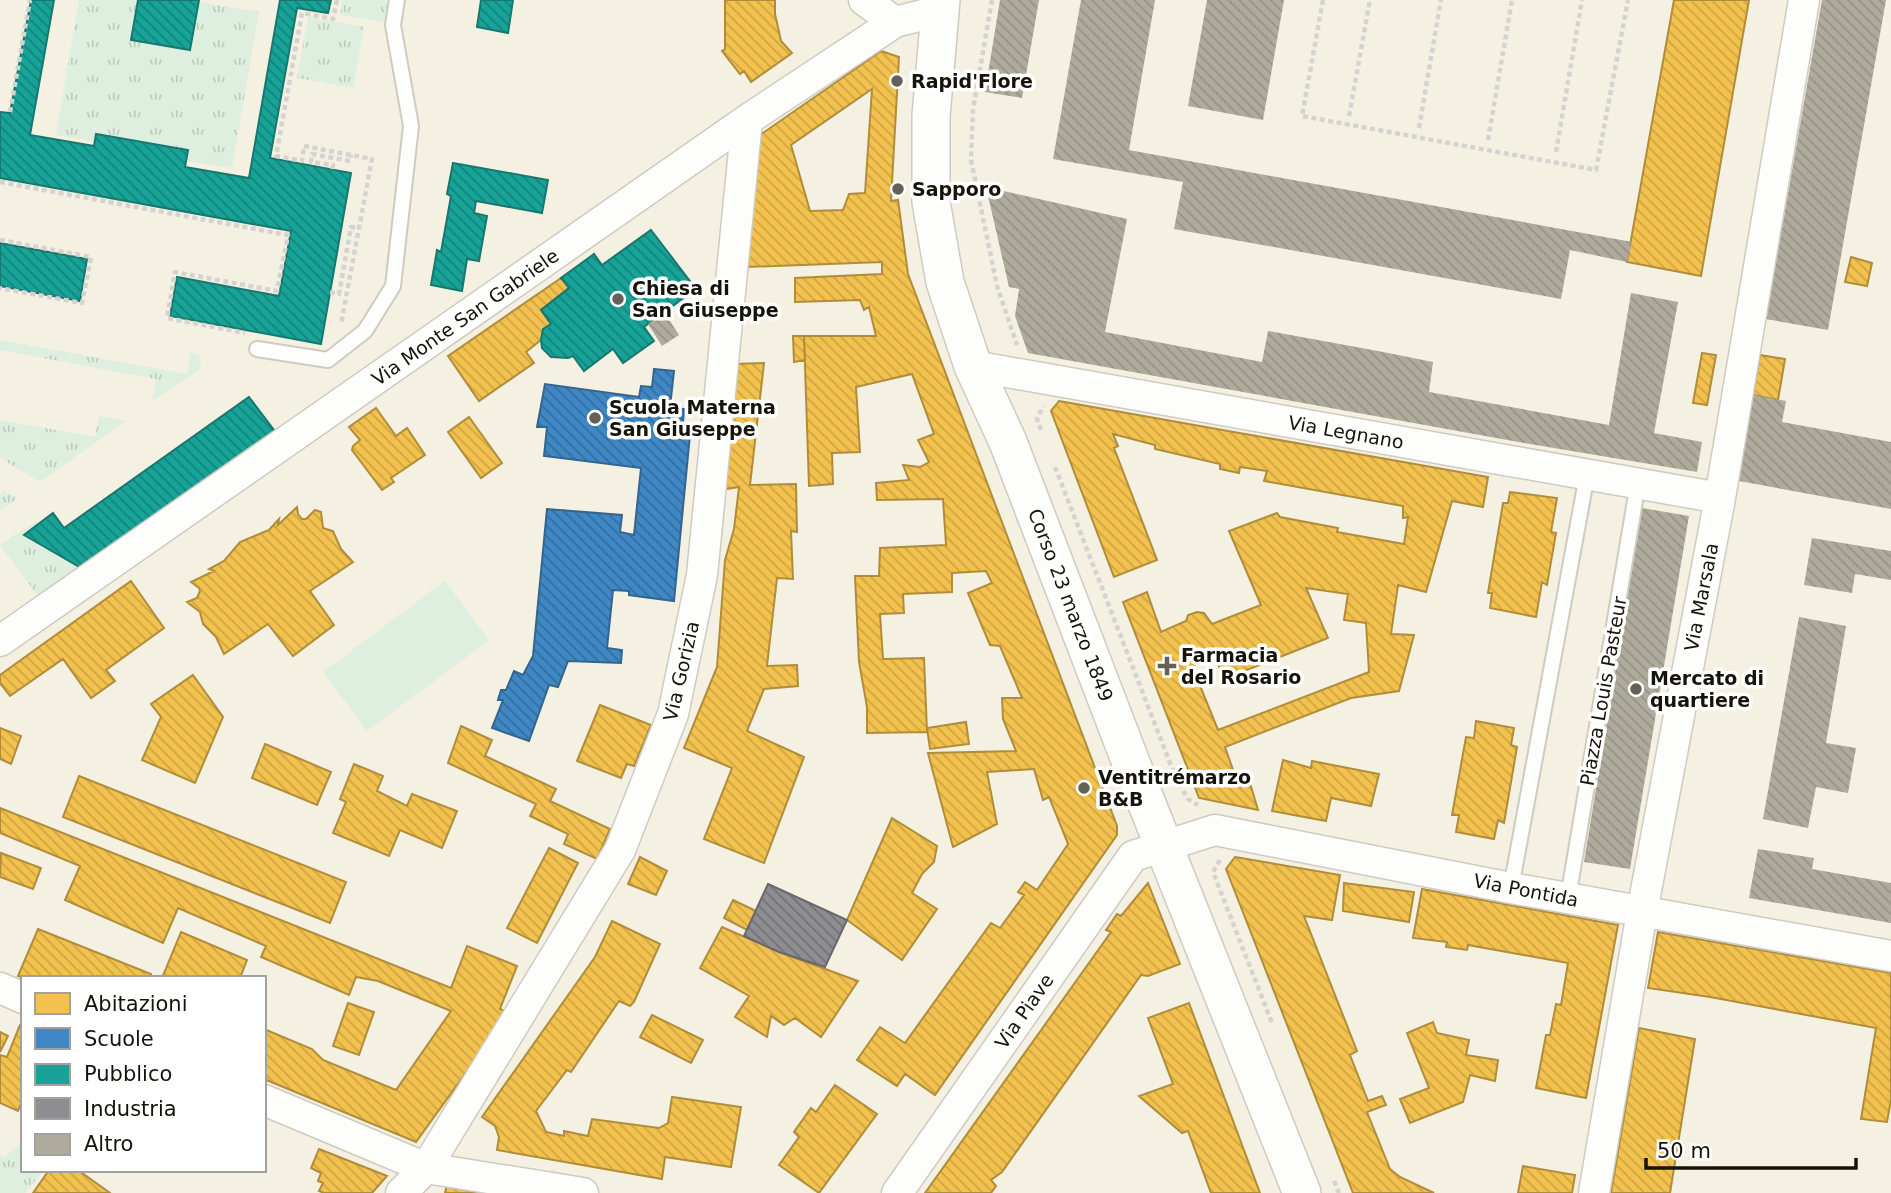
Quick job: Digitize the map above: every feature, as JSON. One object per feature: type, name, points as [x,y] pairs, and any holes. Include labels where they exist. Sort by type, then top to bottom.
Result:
[{"type":"street","points":[[864,0],[895,22]]},
{"type":"street","name":"Via Marsala","points":[[1594,1193],[1642,912],[1720,498],[1804,0]]},
{"type":"street","name":"Via Monte San Gabriele","points":[[0,641],[747,120],[895,22],[940,6]]},
{"type":"street","name":"Corso 23 marzo 1849","points":[[940,6],[930,116],[931,202],[945,282],[972,366],[1008,442],[1163,845],[1318,1186]]},
{"type":"street","name":"Via Gorizia","points":[[401,1193],[426,1168],[620,850],[673,714],[702,575],[747,120]]},
{"type":"street","name":"Via Legnano","points":[[972,366],[1720,498]]},
{"type":"street","name":"Via Pontida","points":[[1163,845],[1215,830],[1511,888],[1891,956]]},
{"type":"street","name":"Via Piave","points":[[897,1193],[1133,856],[1163,845]]},
{"type":"street","points":[[0,988],[21,997]]},
{"type":"street","points":[[266,1101],[426,1168],[583,1193]]},
{"type":"lane","points":[[257,349],[328,360],[365,331],[393,286],[411,127],[393,25],[397,0]]},
{"type":"lane","points":[[1511,888],[1587,475]]},
{"type":"lane","name":"Piazza Louis Pasteur","points":[[1568,898],[1638,483]]},
{"type":"path","points":[[10,112],[30,0]]},
{"type":"path","points":[[337,0],[333,19],[302,13],[287,81],[276,156],[302,161],[304,146],[372,159],[340,327]]},
{"type":"path","points":[[992,0],[973,109],[971,160],[997,286],[1018,348]]},
{"type":"path","points":[[1323,0],[1302,116],[1596,170],[1628,0]]},
{"type":"path","points":[[1349,116],[1370,0]]},
{"type":"path","points":[[1419,128],[1441,0]]},
{"type":"path","points":[[1488,140],[1512,0]]},
{"type":"path","points":[[1556,152],[1582,0]]},
{"type":"path","points":[[332,170],[333,165],[311,162],[312,154],[350,160],[351,155]]},
{"type":"path","points":[[0,182],[288,235],[277,291],[175,272],[167,318],[218,328]]},
{"type":"path","points":[[330,292],[339,294],[351,227],[359,228]]},
{"type":"path","points":[[0,240],[91,257],[82,303],[0,288]]},
{"type":"path","points":[[1046,400],[1037,419],[1046,443]]},
{"type":"path","name":"Corso 23 marzo 1849","points":[[1051,456],[1177,781],[1188,799],[1209,811]]},
{"type":"path","points":[[1224,853],[1213,872],[1273,1025]]},
{"type":"path","points":[[1318,1186],[1339,1193]]},
{"type":"green space","points":[[79,0],[138,0],[131,40],[190,50],[199,2],[259,12],[232,168],[186,161],[187,150],[97,134],[95,142],[56,135]]},
{"type":"green space","points":[[342,0],[388,0],[384,22],[340,15]]},
{"type":"green space","points":[[308,17],[364,27],[353,88],[297,78]]},
{"type":"green space","points":[[0,340],[187,374],[191,352],[199,356],[201,364],[199,370],[152,401],[156,379],[0,350]]},
{"type":"green space","points":[[99,416],[126,421],[40,482],[0,458],[0,420],[95,437]]},
{"type":"green space","points":[[3,490],[18,498],[0,511],[0,495]]},
{"type":"green space","points":[[37,521],[39,524],[24,535],[83,569],[40,599],[0,545]]},
{"type":"green space","points":[[445,581],[489,640],[367,731],[323,672]]},
{"type":"green space","points":[[21,1144],[21,1172],[42,1172],[25,1193],[0,1193],[0,1154],[5,1157]]},
{"type":"building: Abitazioni","points":[[725,0],[775,0],[781,41],[792,53],[751,82],[744,71],[740,74],[722,51],[725,49]]},
{"type":"building: Abitazioni","points":[[1674,0],[1749,0],[1701,276],[1627,262]]},
{"type":"building: Abitazioni","points":[[881,51],[899,57],[891,201],[898,200],[908,274],[1117,826],[1117,835],[935,1095],[905,1074],[897,1086],[857,1060],[880,1027],[905,1043],[991,923],[1000,928],[1024,895],[1018,892],[1025,882],[1037,890],[1068,844],[1049,797],[1043,800],[1034,769],[987,772],[997,824],[953,847],[928,753],[1016,751],[1003,719],[1002,698],[1022,698],[1000,646],[990,645],[968,593],[992,583],[986,571],[952,573],[952,592],[903,594],[904,613],[880,614],[883,659],[924,658],[927,732],[867,733],[867,707],[859,662],[855,576],[879,576],[880,548],[946,545],[943,499],[877,500],[876,483],[909,480],[903,465],[920,467],[929,462],[918,440],[934,434],[912,374],[856,387],[860,452],[832,453],[833,484],[809,486],[804,336],[876,336],[869,307],[864,310],[860,300],[795,302],[795,278],[882,274],[882,262],[747,267],[760,135]],"holes":[[[872,89],[865,193],[849,194],[843,210],[810,211],[791,145]]]},
{"type":"building: Abitazioni","points":[[1851,257],[1872,263],[1867,286],[1845,282]]},
{"type":"building: Abitazioni","points":[[561,278],[569,288],[541,310],[551,324],[543,329],[541,340],[526,352],[534,363],[479,401],[448,356]]},
{"type":"building: Abitazioni","points":[[793,336],[804,336],[805,360],[794,362]]},
{"type":"building: Abitazioni","points":[[1702,353],[1716,355],[1707,405],[1693,403]]},
{"type":"building: Abitazioni","points":[[1760,355],[1785,359],[1778,400],[1753,395]]},
{"type":"building: Abitazioni","points":[[764,363],[750,485],[796,484],[797,532],[791,531],[793,579],[777,578],[767,666],[797,665],[798,686],[764,689],[747,731],[804,757],[764,863],[704,839],[732,768],[684,748],[717,667],[725,560],[734,529],[739,487],[720,490],[734,364]]},
{"type":"building: Abitazioni","points":[[1059,401],[1488,477],[1483,507],[1452,501],[1426,592],[1398,585],[1391,634],[1414,635],[1399,691],[1351,698],[1225,747],[1239,787],[1250,783],[1258,810],[1199,798],[1123,602],[1147,592],[1161,632],[1186,621],[1188,615],[1197,612],[1204,613],[1212,624],[1261,605],[1229,531],[1277,513],[1280,517],[1338,528],[1337,532],[1404,544],[1408,517],[1403,518],[1403,506],[1264,481],[1267,471],[1240,467],[1239,473],[1220,469],[1220,464],[1155,449],[1155,445],[1113,434],[1118,446],[1114,448],[1157,560],[1114,577],[1051,411]],"holes":[[[1306,588],[1348,594],[1344,620],[1366,623],[1369,672],[1218,730],[1192,666],[1215,656],[1224,679],[1328,638]]]},
{"type":"building: Abitazioni","points":[[376,408],[396,436],[407,428],[425,455],[391,478],[394,482],[382,490],[352,450],[360,440],[349,427]]},
{"type":"building: Abitazioni","points":[[469,417],[502,463],[481,478],[448,432]]},
{"type":"building: Abitazioni","points":[[1510,492],[1557,498],[1551,532],[1556,533],[1547,585],[1542,582],[1536,617],[1490,608],[1492,593],[1488,593],[1503,503],[1508,503]]},
{"type":"building: Abitazioni","points":[[297,507],[302,519],[306,519],[315,510],[321,512],[323,528],[333,531],[341,549],[353,562],[310,591],[334,625],[293,656],[268,624],[224,654],[216,637],[203,624],[200,612],[187,602],[197,598],[200,591],[191,582],[214,571],[209,569],[224,561],[240,542],[269,530],[279,519],[278,525]]},
{"type":"building: Abitazioni","points":[[131,581],[164,628],[106,670],[115,681],[91,698],[63,659],[10,696],[0,683],[0,675]]},
{"type":"building: Abitazioni","points":[[193,675],[223,717],[195,783],[142,760],[161,717],[151,704]]},
{"type":"building: Abitazioni","points":[[600,705],[651,725],[634,766],[627,764],[621,778],[577,761]]},
{"type":"building: Abitazioni","points":[[1476,721],[1514,728],[1511,745],[1517,747],[1504,823],[1498,820],[1494,839],[1456,832],[1459,815],[1452,815],[1466,737],[1474,738]]},
{"type":"building: Abitazioni","points":[[966,722],[969,744],[930,749],[927,728]]},
{"type":"building: Abitazioni","points":[[461,726],[492,740],[485,756],[556,789],[550,801],[610,829],[597,859],[564,844],[568,834],[530,816],[536,804],[448,763]]},
{"type":"building: Abitazioni","points":[[0,728],[21,736],[11,764],[0,759]]},
{"type":"building: Abitazioni","points":[[265,744],[331,772],[317,805],[252,778]]},
{"type":"building: Abitazioni","points":[[1283,760],[1311,768],[1312,761],[1379,774],[1371,806],[1331,798],[1326,821],[1272,811]]},
{"type":"building: Abitazioni","points":[[354,764],[383,776],[377,791],[407,806],[412,794],[457,811],[442,848],[400,830],[389,856],[333,833],[346,802],[340,799]]},
{"type":"building: Abitazioni","points":[[79,776],[346,882],[330,923],[63,817]]},
{"type":"building: Abitazioni","points":[[0,808],[451,988],[467,946],[517,966],[500,1009],[509,1013],[416,1142],[266,1080],[266,1030],[312,1049],[323,1060],[396,1090],[451,1011],[378,981],[356,977],[349,995],[261,957],[266,946],[178,908],[163,943],[65,900],[80,866],[0,833]]},
{"type":"building: Abitazioni","points":[[892,818],[937,846],[934,862],[922,874],[912,893],[937,909],[902,960],[847,920]]},
{"type":"building: Abitazioni","points":[[549,848],[578,863],[537,943],[507,928]]},
{"type":"building: Abitazioni","points":[[1,853],[41,868],[33,889],[0,877]]},
{"type":"building: Abitazioni","points":[[640,857],[667,871],[656,895],[628,884]]},
{"type":"building: Abitazioni","points":[[1235,857],[1340,875],[1332,920],[1304,916],[1357,1051],[1350,1055],[1368,1101],[1382,1096],[1386,1105],[1367,1112],[1390,1169],[1400,1177],[1434,1193],[1353,1193],[1226,869]]},
{"type":"building: Abitazioni","points":[[1148,883],[1180,964],[1148,976],[1141,975],[1002,1172],[991,1180],[996,1186],[991,1193],[925,1193],[1111,932],[1106,930],[1117,914],[1121,916]]},
{"type":"building: Abitazioni","points":[[1344,883],[1414,892],[1409,922],[1343,911]]},
{"type":"building: Abitazioni","points":[[1422,889],[1618,925],[1586,1098],[1536,1088],[1546,1035],[1550,1035],[1556,1004],[1561,1005],[1568,963],[1468,945],[1467,950],[1446,947],[1447,942],[1413,938]]},
{"type":"building: Abitazioni","points":[[733,900],[756,911],[747,930],[724,918]]},
{"type":"building: Abitazioni","points":[[612,921],[660,944],[634,1002],[630,1006],[619,1001],[571,1072],[567,1070],[536,1111],[546,1132],[564,1136],[564,1131],[588,1136],[592,1119],[659,1128],[668,1123],[672,1097],[741,1107],[731,1167],[665,1157],[662,1179],[497,1150],[499,1137],[495,1126],[482,1117],[595,957]]},
{"type":"building: Abitazioni","points":[[722,927],[779,952],[858,981],[821,1037],[795,1018],[784,1025],[771,1016],[767,1037],[735,1017],[749,996],[700,968]]},
{"type":"building: Abitazioni","points":[[38,929],[151,974],[150,976],[18,976]]},
{"type":"building: Abitazioni","points":[[181,932],[247,960],[241,976],[163,976]]},
{"type":"building: Abitazioni","points":[[1658,932],[1891,973],[1891,1100],[1887,1122],[1861,1119],[1876,1028],[1648,988]]},
{"type":"building: Abitazioni","points":[[348,1003],[374,1012],[359,1055],[333,1046]]},
{"type":"building: Abitazioni","points":[[1189,1003],[1260,1193],[1211,1193],[1188,1131],[1182,1133],[1139,1096],[1173,1084],[1148,1018]]},
{"type":"building: Abitazioni","points":[[652,1015],[703,1040],[691,1063],[640,1037]]},
{"type":"building: Abitazioni","points":[[1433,1022],[1437,1033],[1469,1040],[1466,1055],[1498,1060],[1495,1081],[1470,1075],[1463,1102],[1410,1123],[1400,1099],[1429,1088],[1407,1033]]},
{"type":"building: Abitazioni","points":[[20,1025],[21,1103],[18,1111],[0,1103],[0,1055],[7,1057]]},
{"type":"building: Abitazioni","points":[[1639,1028],[1695,1039],[1670,1193],[1611,1193]]},
{"type":"building: Abitazioni","points":[[0,1032],[8,1036],[0,1052]]},
{"type":"building: Abitazioni","points":[[835,1085],[877,1114],[819,1193],[779,1165],[799,1137],[794,1132],[811,1108],[816,1112]]},
{"type":"building: Abitazioni","points":[[319,1149],[387,1176],[372,1193],[324,1193],[319,1191],[323,1183],[318,1181],[321,1173],[311,1168]]},
{"type":"building: Abitazioni","points":[[1523,1166],[1575,1175],[1572,1193],[1518,1193]]},
{"type":"building: Abitazioni","points":[[48,1172],[81,1172],[110,1193],[33,1193]]},
{"type":"building: Abitazioni","points":[[447,1184],[495,1193],[445,1193]]},
{"type":"building: Scuole","points":[[654,369],[674,371],[670,407],[684,409],[683,423],[691,424],[674,601],[613,590],[607,648],[622,650],[621,663],[568,661],[558,687],[549,685],[529,741],[492,728],[503,700],[498,700],[501,690],[506,690],[514,671],[523,675],[533,656],[547,509],[622,515],[620,532],[634,535],[641,468],[544,456],[547,427],[537,427],[545,384],[639,397],[641,386],[652,387]]},
{"type":"building: Pubblico","points":[[31,0],[54,0],[30,135],[94,146],[96,134],[188,150],[185,167],[249,178],[280,0],[331,0],[328,13],[297,8],[270,158],[351,173],[321,344],[170,316],[177,277],[279,296],[291,231],[0,178],[0,112],[10,113]]},
{"type":"building: Pubblico","points":[[138,0],[199,0],[190,50],[131,40]]},
{"type":"building: Pubblico","points":[[481,0],[513,0],[508,33],[477,27]]},
{"type":"building: Pubblico","points":[[453,163],[548,180],[542,213],[476,201],[474,213],[487,216],[479,261],[467,259],[462,291],[431,285],[437,250],[441,252],[451,196],[447,194]]},
{"type":"building: Pubblico","name":"Chiesa di San Giuseppe","points":[[651,230],[696,289],[644,327],[654,341],[623,363],[613,349],[584,371],[573,356],[551,357],[542,348],[543,329],[551,324],[541,310],[569,288],[561,278],[594,254],[602,265]]},
{"type":"building: Pubblico","points":[[0,243],[87,259],[80,301],[0,286]]},
{"type":"building: Pubblico","points":[[249,397],[277,434],[83,569],[24,535],[53,513],[64,528]]},
{"type":"building: Industria","points":[[768,884],[847,920],[825,967],[779,952],[744,936]]},
{"type":"building: Altro","points":[[1000,0],[1039,0],[1022,98],[985,92]]},
{"type":"building: Altro","points":[[1081,0],[1155,0],[1129,150],[1632,242],[1627,262],[1570,250],[1561,299],[1174,229],[1183,182],[1053,159]]},
{"type":"building: Altro","points":[[1207,0],[1284,0],[1263,120],[1188,106]]},
{"type":"building: Altro","points":[[1822,0],[1886,0],[1828,330],[1766,319]]},
{"type":"building: Altro","points":[[986,187],[1127,219],[1105,332],[1262,362],[1268,331],[1378,351],[1433,362],[1429,392],[1609,425],[1631,293],[1678,302],[1654,433],[1702,442],[1697,472],[1028,353],[1015,316],[1019,289],[1009,287]]},
{"type":"building: Altro","points":[[664,312],[679,335],[662,346],[648,324]]},
{"type":"building: Altro","points":[[1753,395],[1786,401],[1782,422],[1891,442],[1891,509],[1739,481]]},
{"type":"building: Altro","name":"Mercato di quartiere","points":[[1642,508],[1689,516],[1630,869],[1584,862]]},
{"type":"building: Altro","points":[[1812,538],[1891,551],[1891,580],[1855,574],[1852,593],[1804,585]]},
{"type":"building: Altro","points":[[1799,617],[1846,626],[1826,743],[1856,748],[1848,793],[1816,787],[1808,828],[1763,819]]},
{"type":"building: Altro","points":[[1758,849],[1814,858],[1812,869],[1891,883],[1891,923],[1749,898]]},
{"type":"place","name":"Rapid'Flore","points":[[897,81]]},
{"type":"place","name":"Sapporo","points":[[898,189]]},
{"type":"place","name":"Chiesa di San Giuseppe","points":[[618,299]]},
{"type":"place","name":"Scuola Materna San Giuseppe","points":[[595,418]]},
{"type":"place","name":"Farmacia del Rosario","points":[[1167,666]]},
{"type":"place","name":"Mercato di quartiere","points":[[1636,689]]},
{"type":"place","name":"Ventitrémarzo B&B","points":[[1084,788]]}]
